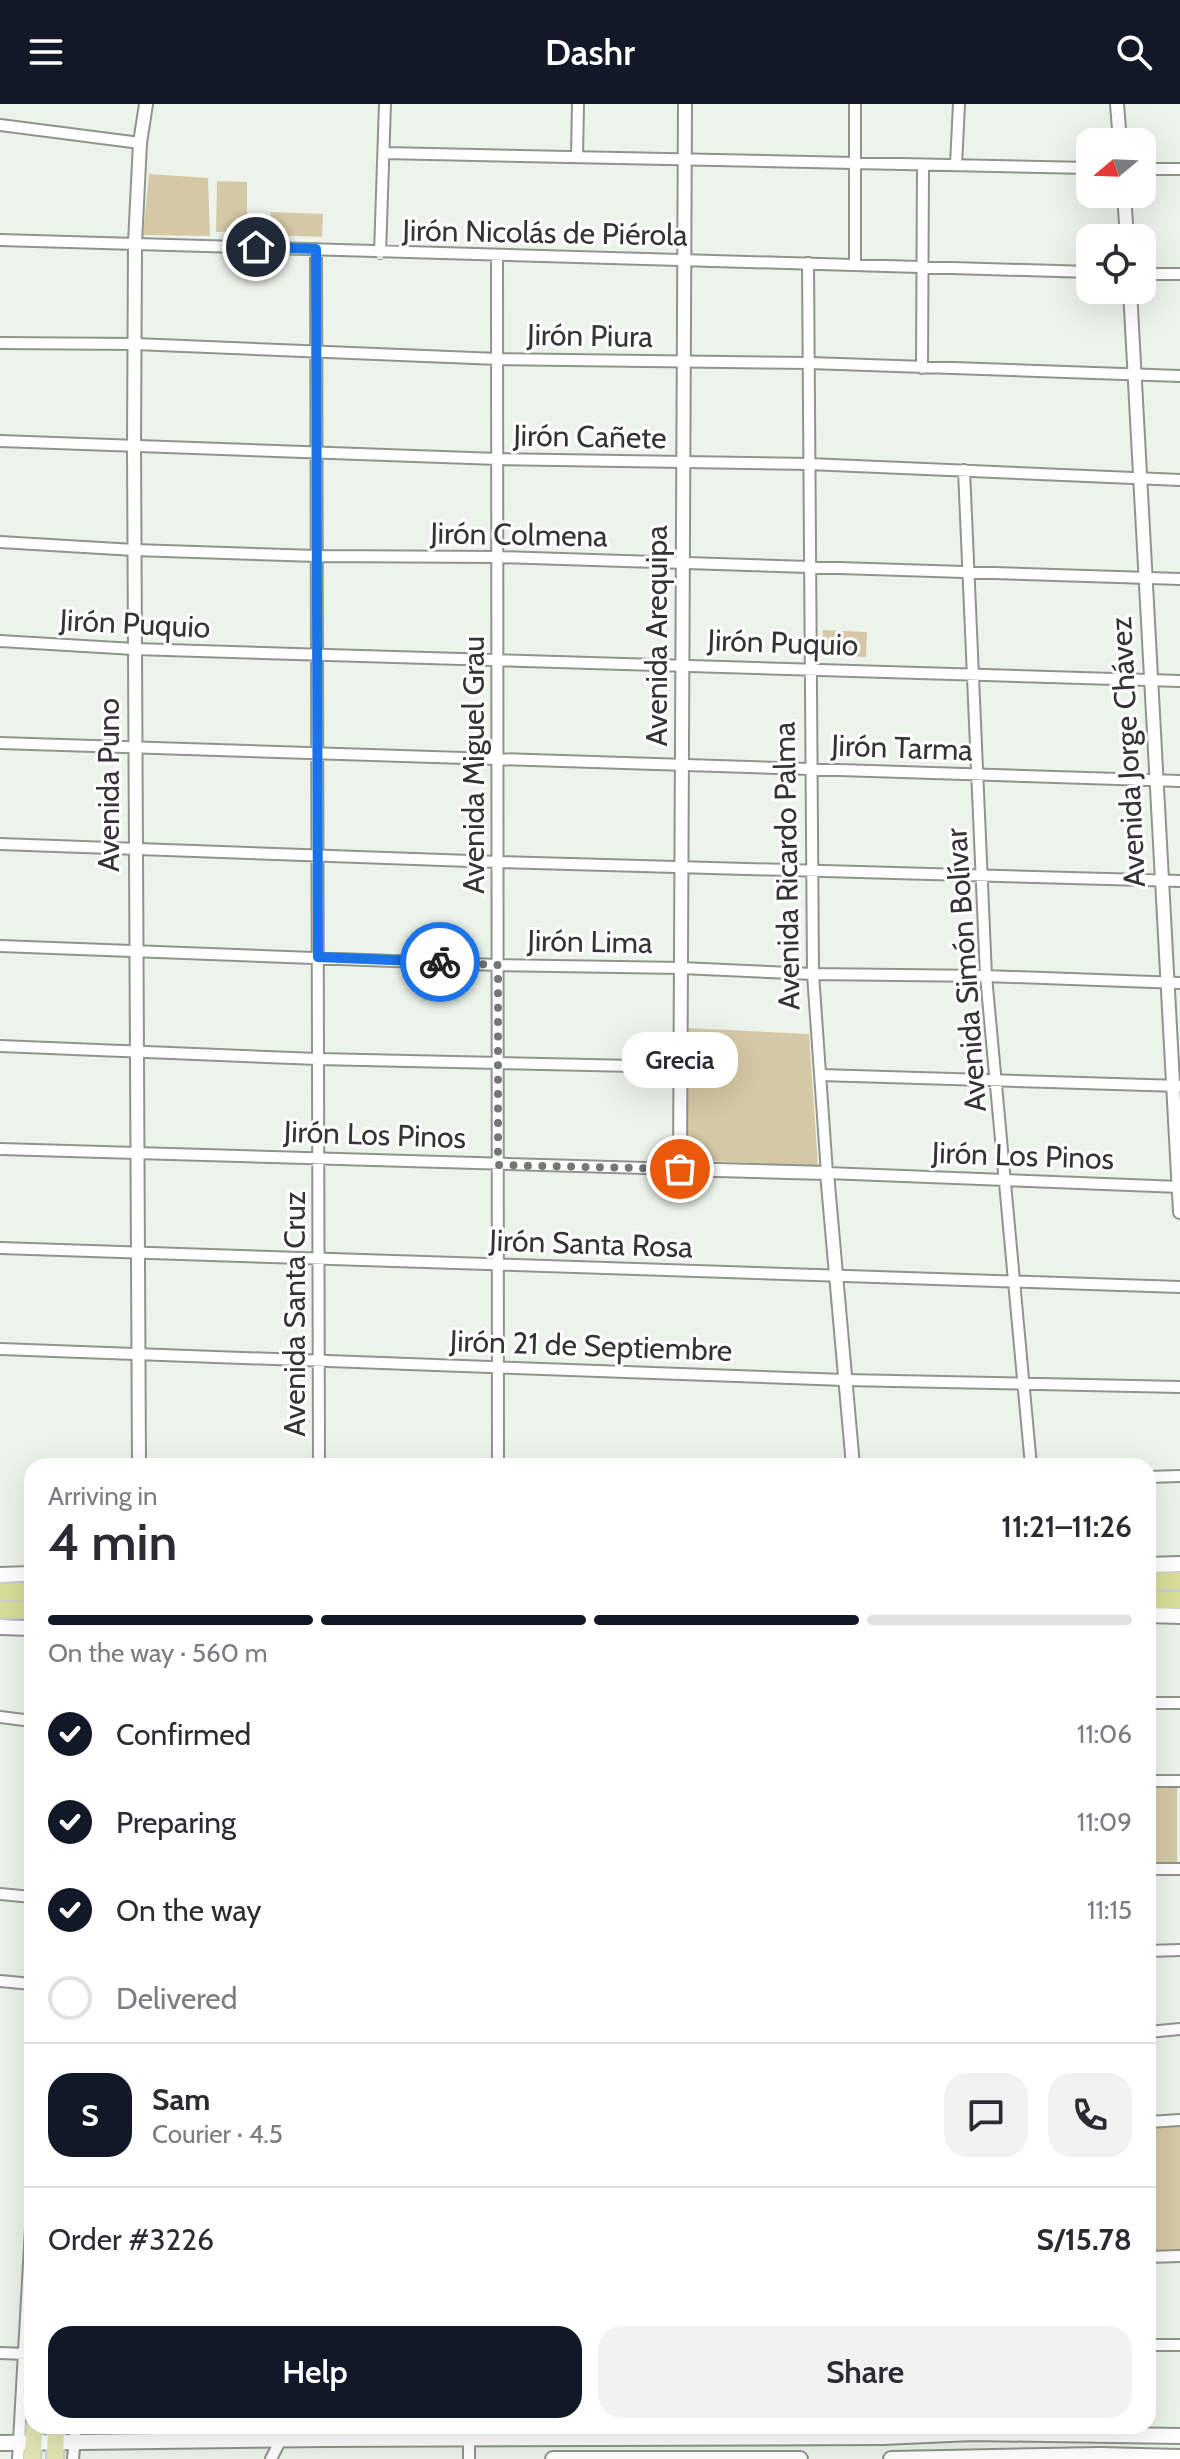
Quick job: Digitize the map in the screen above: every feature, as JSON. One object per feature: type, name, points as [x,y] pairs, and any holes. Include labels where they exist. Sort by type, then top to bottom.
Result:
[{"type":"highway","points":[[1156,1581],[1180,1581]]},
{"type":"highway","points":[[0,1592],[24,1592]]},
{"type":"highway","points":[[1156,1600],[1180,1600]]},
{"type":"highway","points":[[0,1610],[24,1609]]},
{"type":"main road","points":[[1156,1565],[1180,1564]]},
{"type":"main road","points":[[0,1575],[24,1574]]},
{"type":"main road","points":[[1156,1615],[1180,1616]]},
{"type":"main road","points":[[0,1627],[24,1628]]},
{"type":"main road","points":[[0,2443],[28,2449],[73,2451],[269,2434]]},
{"type":"main road","points":[[971,2458],[973,2434]]},
{"type":"main road","points":[[993,2458],[995,2434]]},
{"type":"main road","points":[[1118,2434],[1180,2436]]},
{"type":"main road","points":[[891,2459],[1180,2457]]},
{"type":"main road","points":[[553,2459],[800,2459]]},
{"type":"street","name":"Avenida Puno","points":[[139,1458],[135,243],[140,143],[146,104]]},
{"type":"street","points":[[380,253],[385,104]]},
{"type":"street","points":[[577,157],[578,104]]},
{"type":"street","name":"Avenida Arequipa","points":[[680,1169],[685,104]]},
{"type":"street","points":[[855,104],[855,264]]},
{"type":"street","points":[[956,165],[959,104]]},
{"type":"street","points":[[1117,104],[1119,128]]},
{"type":"street","points":[[0,125],[140,143]]},
{"type":"street","points":[[384,153],[1076,168]]},
{"type":"street","points":[[922,368],[923,165]]},
{"type":"street","points":[[1156,169],[1180,169]]},
{"type":"street","name":"Jirón Nicolás de Piérola","points":[[0,240],[497,257],[1076,272]]},
{"type":"street","name":"Avenida Santa Cruz","points":[[316,249],[319,1458]]},
{"type":"street","name":"Avenida Miguel Grau","points":[[497,257],[498,1458]]},
{"type":"street","name":"Avenida Ricardo Palma","points":[[808,263],[813,974],[835,1277],[852,1458]]},
{"type":"street","points":[[1156,274],[1180,274]]},
{"type":"street","name":"Avenida Jorge Chávez","points":[[1131,304],[1161,880],[1174,983],[1180,1212]]},
{"type":"street","name":"Jirón Piura","points":[[0,343],[135,344],[498,359],[810,363],[1180,376]]},
{"type":"street","name":"Jirón Cañete","points":[[0,441],[498,459],[809,464],[1180,480]]},
{"type":"street","name":"Avenida Simón Bolívar","points":[[964,470],[986,976],[1030,1458]]},
{"type":"street","name":"Jirón Colmena","points":[[0,542],[317,556],[498,557],[1180,579]]},
{"type":"street","name":"Jirón Puquio","points":[[0,641],[134,649],[1180,681]]},
{"type":"street","name":"Jirón Tarma","points":[[0,743],[1180,781]]},
{"type":"street","points":[[0,844],[682,868],[1180,881]]},
{"type":"street","name":"Jirón Lima","points":[[0,946],[498,965],[1174,983]]},
{"type":"street","points":[[0,1046],[318,1059],[681,1067]]},
{"type":"street","points":[[820,1075],[1177,1086]]},
{"type":"street","name":"Jirón Los Pinos","points":[[0,1149],[827,1173],[1179,1187]]},
{"type":"street","name":"Jirón Santa Rosa","points":[[0,1248],[1180,1287]]},
{"type":"street","name":"Jirón 21 de Septiembre","points":[[0,1349],[845,1380],[1180,1387]]},
{"type":"street","points":[[1156,1477],[1180,1476]]},
{"type":"street","points":[[1156,1703],[1180,1703]]},
{"type":"street","points":[[0,1717],[24,1720]]},
{"type":"street","points":[[1156,1781],[1180,1781]]},
{"type":"street","points":[[1156,1869],[1180,1869]]},
{"type":"street","points":[[0,1894],[24,1896]]},
{"type":"street","points":[[1156,1951],[1180,1950]]},
{"type":"street","points":[[0,1981],[24,1983]]},
{"type":"street","points":[[1156,2031],[1180,2029]]},
{"type":"street","points":[[1156,2122],[1180,2120]]},
{"type":"street","points":[[1156,2257],[1180,2256]]},
{"type":"street","points":[[1156,2345],[1180,2345]]},
{"type":"street","points":[[0,2353],[24,2354]]},
{"type":"street","points":[[271,2459],[281,2434]]},
{"type":"street","points":[[469,2434],[469,2459]]},
{"type":"street","points":[[18,2459],[28,2449]]},
{"type":"shaded area","points":[[149,174],[208,178],[210,236],[143,235]]},
{"type":"shaded area","points":[[217,181],[247,182],[247,232],[216,232]]},
{"type":"shaded area","points":[[271,212],[323,214],[322,237],[270,235]]},
{"type":"shaded area","points":[[823,630],[867,632],[866,657],[822,655]]},
{"type":"shaded area","points":[[686,1028],[809,1034],[818,1166],[687,1160]]},
{"type":"shaded area","points":[[1156,1786],[1177,1786],[1177,1866],[1156,1866]]},
{"type":"shaded area","points":[[1180,2126],[1180,2251],[1156,2251],[1156,2128]]},
{"type":"way so far","points":[[440,962],[498,965],[498,1165],[680,1169]]},
{"type":"place","name":"Grecia","points":[[680,1169]]},
{"type":"route","points":[[256,247],[316,249],[318,957],[440,962]]}]
